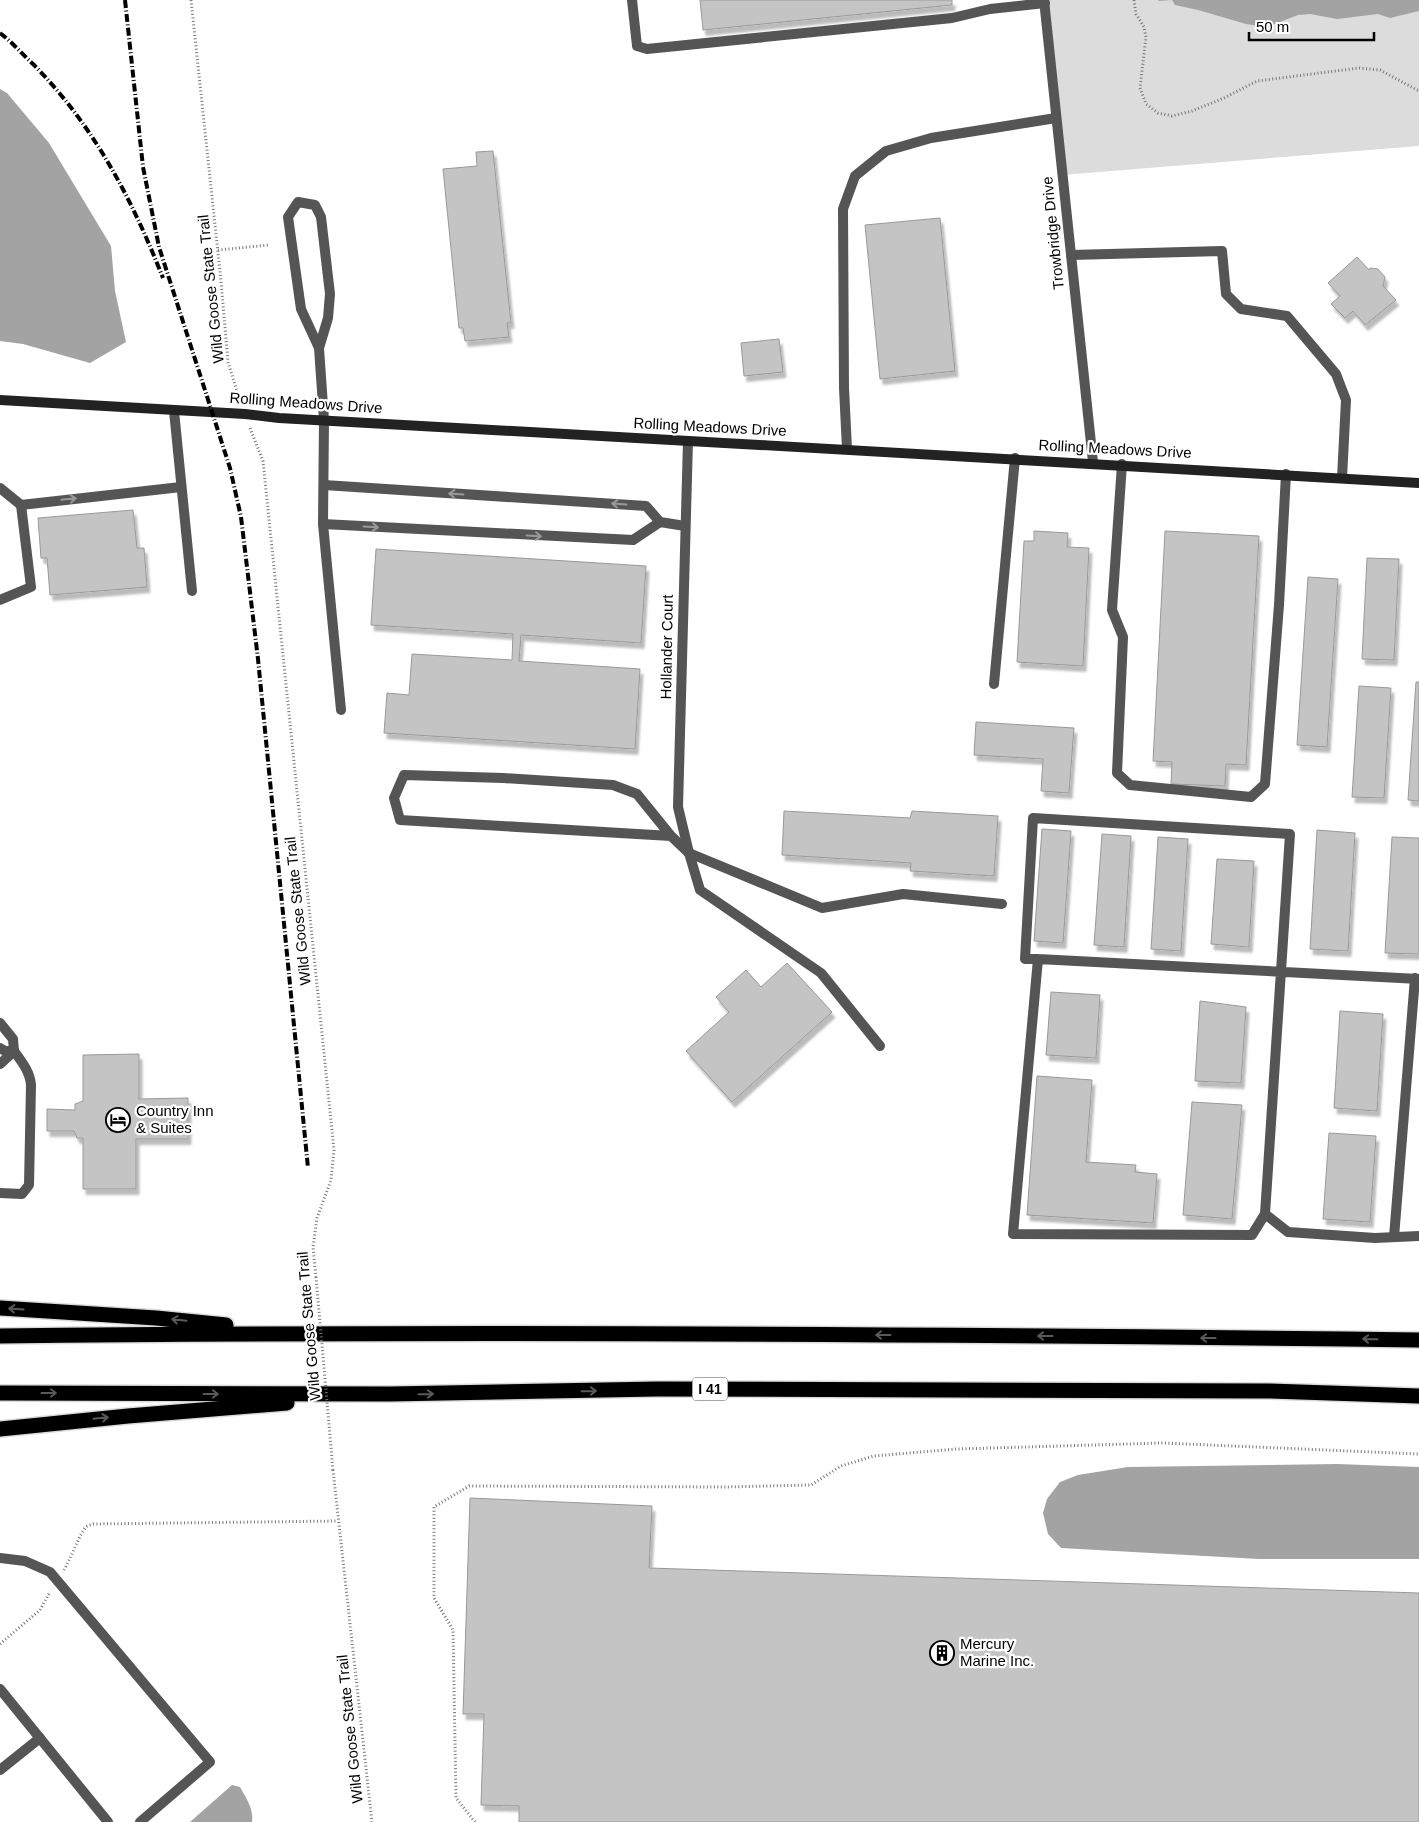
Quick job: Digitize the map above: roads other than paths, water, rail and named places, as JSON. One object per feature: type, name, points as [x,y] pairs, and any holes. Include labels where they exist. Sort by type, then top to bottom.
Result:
[{"type":"highway","points":[[0,1308],[156,1318],[297,1333]]},
{"type":"highway","points":[[0,1336],[297,1333],[1419,1340]]},
{"type":"highway","name":"I 41","points":[[0,1393],[391,1394],[657,1389],[1259,1391],[1419,1396]]},
{"type":"highway","points":[[0,1429],[128,1416],[391,1394]]},
{"type":"main road","name":"Rolling Meadows Drive","points":[[0,400],[688,441],[1093,462],[1419,483]]},
{"type":"street","points":[[632,0],[637,46],[647,49],[952,18],[990,9],[1044,2]]},
{"type":"street","name":"Trowbridge Drive","points":[[1044,2],[1093,462]]},
{"type":"street","points":[[847,449],[844,388],[843,209],[855,176],[886,151],[931,138],[1056,118]]},
{"type":"street","points":[[319,348],[306,322],[299,300],[288,217],[298,202],[315,206],[321,217],[330,294],[328,318],[319,348],[324,420],[323,524],[341,710]]},
{"type":"street","points":[[1071,255],[1222,251],[1226,294],[1241,309],[1287,316],[1336,374],[1346,400],[1342,478]]},
{"type":"street","points":[[174,411],[192,591]]},
{"type":"street","name":"Hollander Court","points":[[688,441],[678,807],[700,890],[821,973],[880,1046]]},
{"type":"street","points":[[994,684],[1015,458]]},
{"type":"street","points":[[1122,464],[1112,610],[1123,637],[1117,773],[1130,785],[1250,797],[1266,784],[1286,474]]},
{"type":"street","points":[[324,485],[646,506],[660,522],[686,526]]},
{"type":"street","points":[[0,488],[21,504],[181,487]]},
{"type":"street","points":[[0,600],[31,587],[21,504]]},
{"type":"street","points":[[323,524],[633,540],[660,522]]},
{"type":"street","points":[[671,836],[400,820],[394,798],[404,775],[613,785],[637,794],[671,836],[689,852],[822,908],[903,894],[1002,904]]},
{"type":"street","points":[[1038,959],[1013,1234],[1252,1235],[1265,1214],[1281,972],[1290,834],[1033,818],[1025,958],[1038,959],[1281,972],[1417,979],[1394,1237]]},
{"type":"street","points":[[0,1023],[13,1038],[14,1051],[26,1068],[31,1085],[29,1185],[22,1194],[0,1193]]},
{"type":"street","points":[[0,1048],[5,1051],[14,1051]]},
{"type":"street","points":[[0,1064],[14,1051]]},
{"type":"street","points":[[1265,1214],[1288,1232],[1375,1238],[1419,1236]]},
{"type":"street","points":[[0,1558],[25,1561],[50,1572],[210,1762],[140,1822]]},
{"type":"street","points":[[0,1689],[108,1822]]},
{"type":"street","points":[[0,1770],[40,1738]]},
{"type":"railway","points":[[125,0],[143,167],[159,247],[230,468],[241,517],[258,659],[308,1168]]},
{"type":"railway","points":[[0,33],[55,88],[93,138],[124,191],[163,278]]},
{"type":"place","name":"Country Inn & Suites","points":[[118,1120]]},
{"type":"place","name":"Mercury Marine Inc.","points":[[942,1653]]}]
